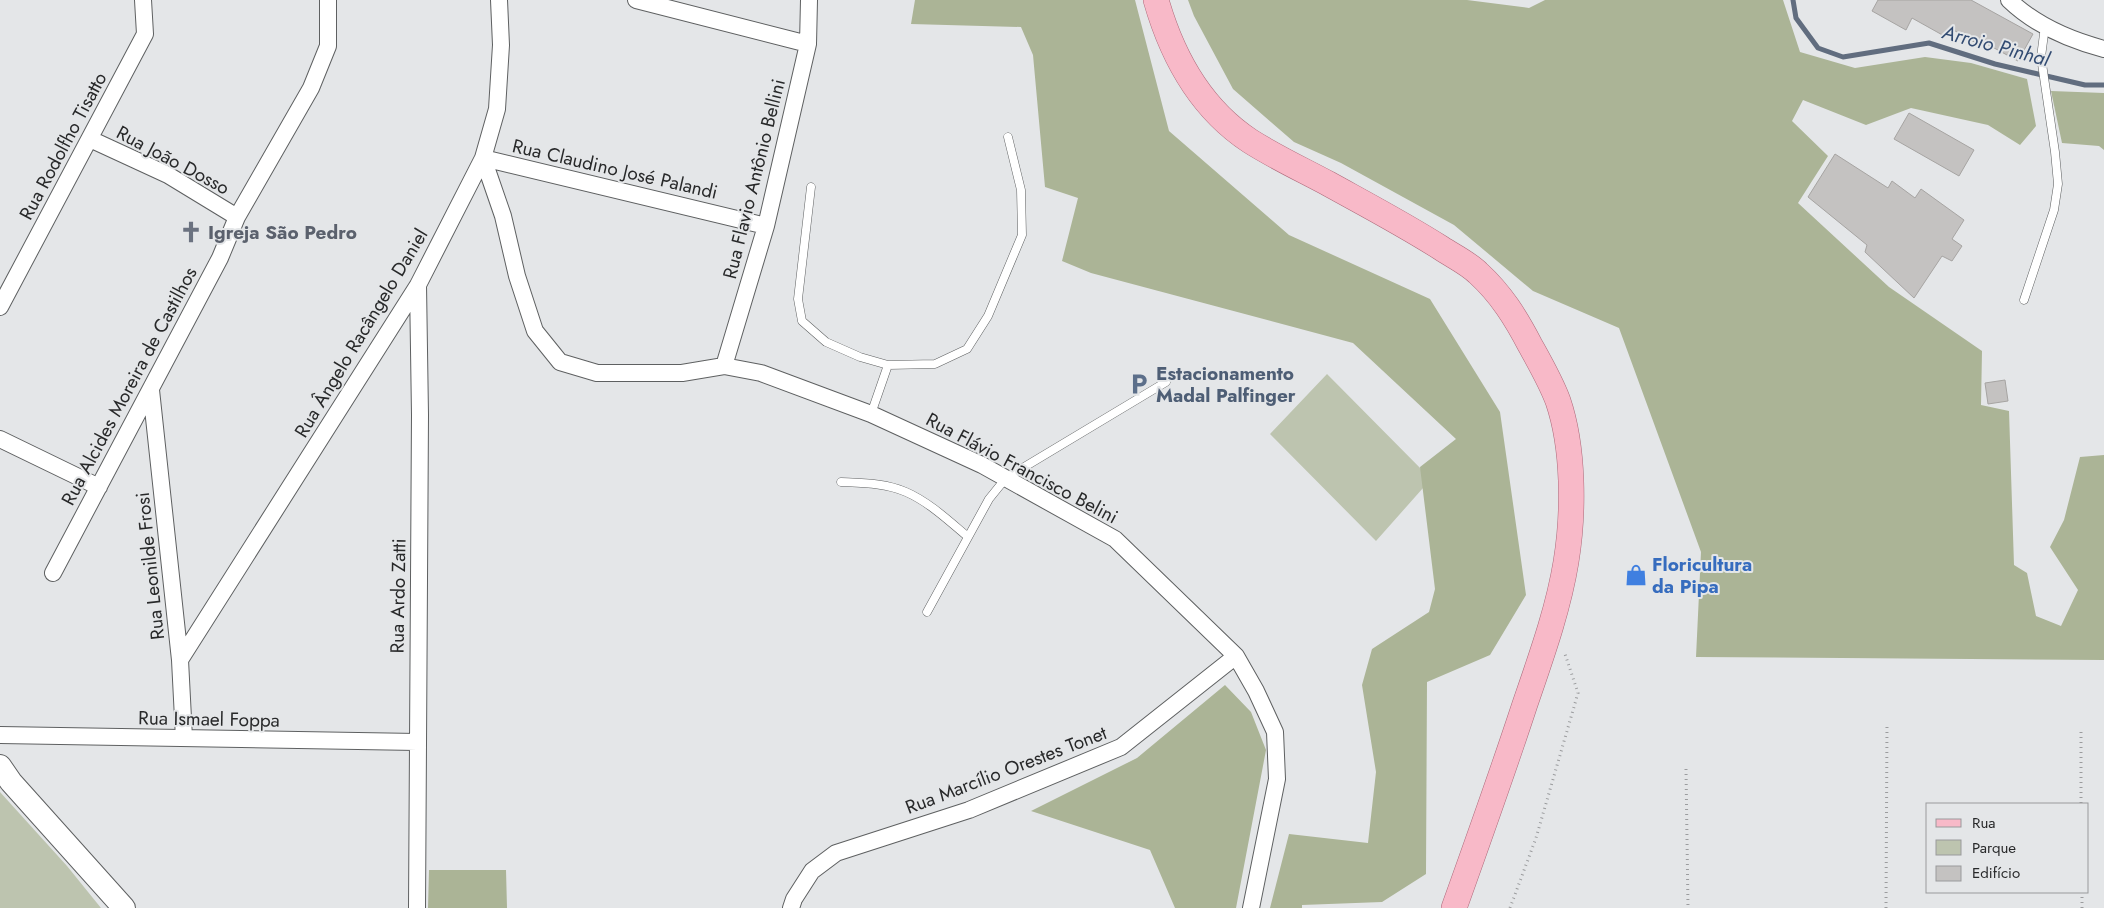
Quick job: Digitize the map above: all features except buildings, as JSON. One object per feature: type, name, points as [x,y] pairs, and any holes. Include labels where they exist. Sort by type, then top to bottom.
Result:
[{"type":"main road","points":[[1156,0],[1181,66],[1198,93],[1226,122],[1250,141],[1413,230],[1476,271],[1503,298],[1558,400],[1567,440],[1570,476],[1570,521],[1566,562],[1538,666],[1454,908]]},
{"type":"street","name":"Rua Rodolfho Tisatto","points":[[0,307],[145,34],[143,0]]},
{"type":"street","name":"Rua Alcides Moreira de Castilhos","points":[[53,573],[220,258],[237,217],[311,88],[328,46],[328,0]]},
{"type":"street","name":"Rua Ângelo Racângelo Daniel","points":[[180,660],[418,285],[483,158],[497,109],[501,45],[498,0]]},
{"type":"street","points":[[636,0],[808,44]]},
{"type":"street","name":"Rua Flavio Antônio Bellini","points":[[724,366],[766,226],[808,44],[809,0]]},
{"type":"street","points":[[2010,0],[2045,26],[2082,43],[2104,49]]},
{"type":"street","name":"Rua João Dosso","points":[[90,139],[168,175],[237,217]]},
{"type":"street","name":"Rua Claudino José Palandi","points":[[483,158],[766,226]]},
{"type":"street","points":[[483,158],[503,216],[517,276],[535,331],[560,362],[597,373],[682,373],[724,366]]},
{"type":"street","name":"Rua Ardo Zatti","points":[[416,908],[420,415],[418,285]]},
{"type":"street","name":"Rua Flávio Francisco Belini","points":[[724,366],[761,373],[871,414],[982,465],[1116,539],[1236,656],[1256,691],[1275,732],[1278,779],[1251,908]]},
{"type":"street","name":"Rua Leonilde Frosi","points":[[151,390],[180,660],[184,738]]},
{"type":"street","points":[[0,439],[99,487]]},
{"type":"street","name":"Rua Marcílio Orestes Tonet","points":[[791,908],[794,898],[812,871],[836,853],[969,810],[1121,747],[1236,656]]},
{"type":"street","name":"Rua Ismael Foppa","points":[[0,735],[417,742]]},
{"type":"street","points":[[0,766],[11,782],[124,908]]},
{"type":"lane","points":[[2024,300],[2054,210],[2058,184],[2041,57],[2045,26]]},
{"type":"lane","points":[[811,187],[798,299],[802,321],[826,342],[860,357],[888,365],[935,364],[967,349],[988,316],[1022,236],[1021,190],[1008,137]]},
{"type":"lane","points":[[871,414],[888,365]]},
{"type":"lane","points":[[927,612],[989,499],[1006,478],[1166,382]]},
{"type":"lane","points":[[841,482],[872,483],[905,492],[930,506],[968,536]]},
{"type":"path","points":[[1510,908],[1536,838],[1578,692],[1564,650]]},
{"type":"path","points":[[1886,908],[1888,724]]},
{"type":"path","points":[[2081,732],[2081,803]]},
{"type":"path","points":[[1686,769],[1688,908]]},
{"type":"path","points":[[2082,893],[2082,908]]},
{"type":"green space","points":[[915,0],[1135,0],[1169,131],[1289,235],[1430,299],[1500,412],[1526,595],[1490,655],[1427,682],[1426,874],[1382,902],[1302,905],[1302,908],[1270,908],[1289,834],[1368,843],[1376,772],[1362,685],[1372,649],[1429,612],[1435,589],[1420,467],[1456,439],[1353,343],[1091,273],[1062,261],[1078,198],[1045,187],[1033,55],[1021,27],[911,24]]},
{"type":"green space","points":[[1188,0],[1467,0],[1529,8],[1545,0],[1783,0],[1800,52],[1855,68],[1925,57],[1971,63],[2027,79],[2036,126],[2020,145],[1988,125],[1911,108],[1866,125],[1803,100],[1792,121],[1828,156],[1798,203],[1889,287],[1982,351],[1981,405],[2009,411],[2014,565],[2027,573],[2036,616],[2061,626],[2078,590],[2050,547],[2064,520],[2080,457],[2104,455],[2104,660],[1696,657],[1701,552],[1619,328],[1533,291],[1454,225],[1341,163],[1294,142],[1233,89],[1194,16]]},
{"type":"green space","points":[[2051,91],[2104,93],[2104,150],[2099,146],[2062,143]]},
{"type":"green space","points":[[1327,374],[1431,479],[1376,541],[1270,434]]},
{"type":"green space","points":[[1225,685],[1251,712],[1266,750],[1236,908],[1175,908],[1150,850],[1031,811],[1137,758]]},
{"type":"green space","points":[[0,792],[67,866],[101,908],[0,908]]},
{"type":"green space","points":[[429,870],[506,870],[507,908],[428,908]]},
{"type":"waterway","name":"Arroio Pinhal","points":[[1793,0],[1796,18],[1818,48],[1843,57],[1929,43],[1995,64],[2085,85],[2104,85]]},
{"type":"place","name":"Igreja São Pedro","points":[[191,232]]},
{"type":"place","name":"Estacionamento Madal Palfinger","points":[[1139,384]]},
{"type":"place","name":"Floricultura da Pipa","points":[[1636,575]]}]
